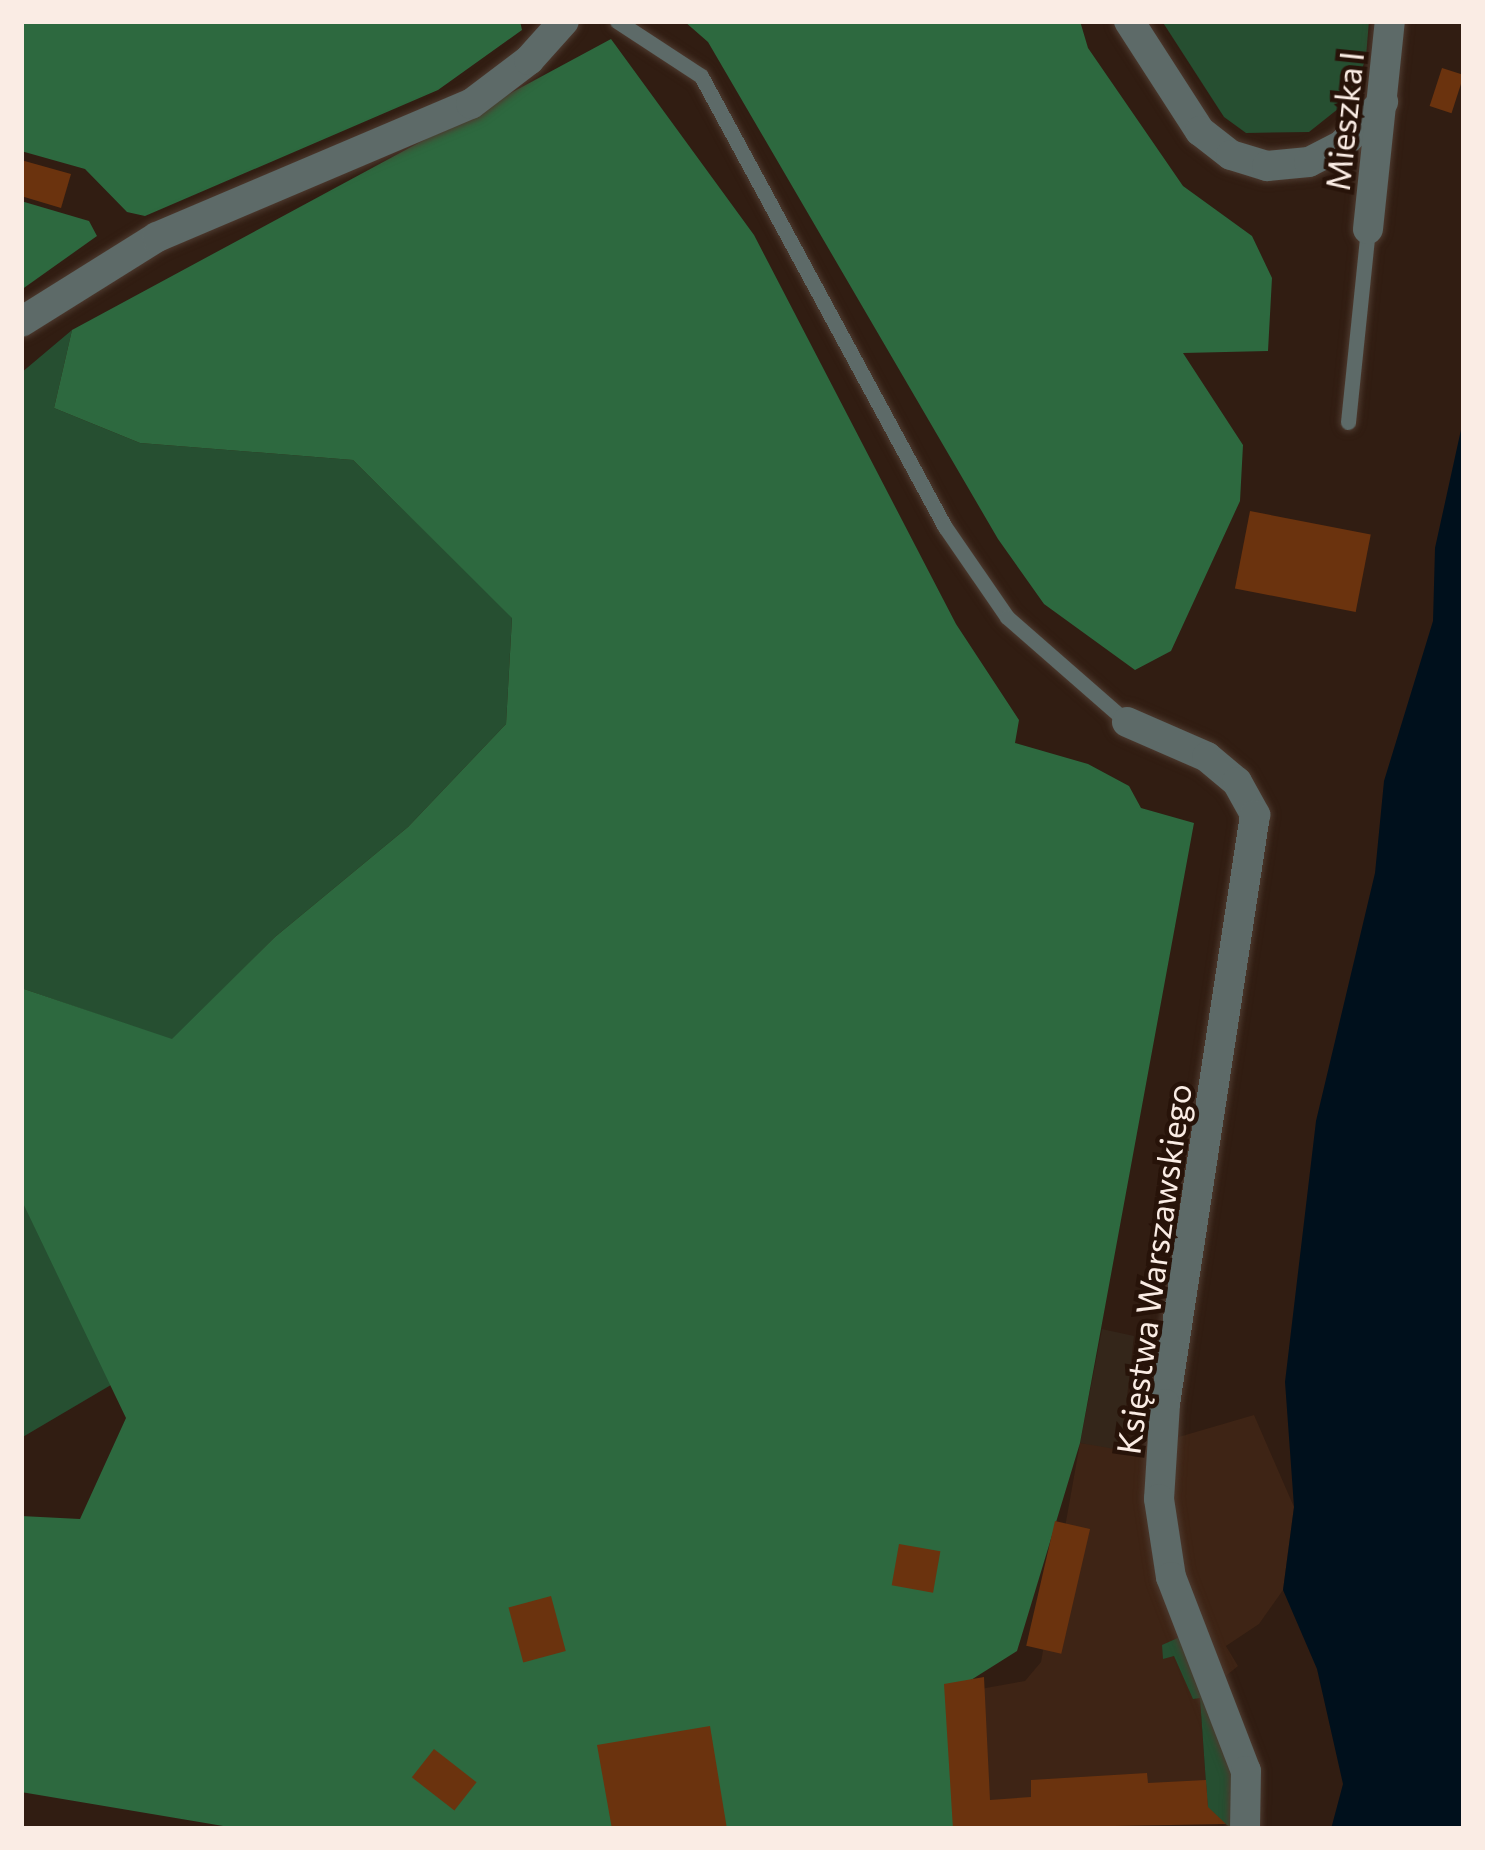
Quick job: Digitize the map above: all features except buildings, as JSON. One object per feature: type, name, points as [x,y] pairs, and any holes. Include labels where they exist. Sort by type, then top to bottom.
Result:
[{"type":"street","points":[[21,322],[157,237],[471,104],[530,60],[565,21]]},
{"type":"street","points":[[1129,21],[1200,130],[1231,155],[1267,166],[1310,162],[1341,146],[1383,102]]},
{"type":"street","name":"Mieszka I","points":[[1368,229],[1390,21]]},
{"type":"street","name":"Księstwa Warszawskiego","points":[[1127,722],[1207,757],[1237,782],[1255,815],[1253,854],[1165,1404],[1159,1498],[1171,1577],[1246,1771],[1245,1829]]},
{"type":"lane","points":[[617,21],[700,76],[946,527],[1007,617],[1127,722]]},
{"type":"lane","points":[[1348,422],[1368,229]]},
{"type":"shaded area","points":[[1102,1329],[1134,1336],[1121,1450],[1080,1443]]},
{"type":"shaded area","points":[[1254,1415],[1294,1507],[1283,1590],[1259,1624],[1226,1646],[1238,1666],[1200,1697],[1208,1812],[930,1829],[712,1737],[1025,1681],[1041,1662],[1080,1443],[1141,1448]]},
{"type":"green space","points":[[21,21],[520,21],[522,30],[438,90],[145,216],[127,212],[85,169],[21,151]]},
{"type":"green space","points":[[684,21],[1080,21],[1088,48],[1183,186],[1252,236],[1272,278],[1268,351],[1183,353],[1243,445],[1240,501],[1171,651],[1135,670],[1044,604],[998,539],[708,42]]},
{"type":"green space","points":[[1162,21],[1369,21],[1366,57],[1353,97],[1309,132],[1246,133],[1224,117]]},
{"type":"green space","points":[[611,39],[754,235],[956,624],[1019,720],[1015,743],[1088,764],[1129,786],[1141,808],[1194,823],[1080,1443],[1017,1651],[963,1685],[982,1829],[241,1829],[21,1792],[21,1516],[80,1519],[126,1418],[21,1199],[21,988],[172,1039],[275,937],[408,827],[506,724],[512,618],[353,460],[140,443],[54,408],[72,330]]},
{"type":"green space","points":[[21,201],[89,221],[97,236],[21,290]]},
{"type":"green space","points":[[72,330],[54,408],[140,443],[353,460],[512,617],[506,724],[408,827],[275,937],[172,1040],[21,988],[21,373]]},
{"type":"green space","points":[[21,1147],[194,1336],[21,1438]]},
{"type":"green space","points":[[1180,1637],[1233,1775],[1233,1829],[1208,1812],[1200,1698],[1193,1699],[1174,1656],[1163,1659],[1162,1645]]},
{"type":"water","points":[[1464,416],[1464,1829],[1331,1829],[1343,1784],[1317,1669],[1283,1590],[1294,1507],[1285,1382],[1316,1121],[1375,873],[1384,781],[1433,621],[1435,548]]}]
